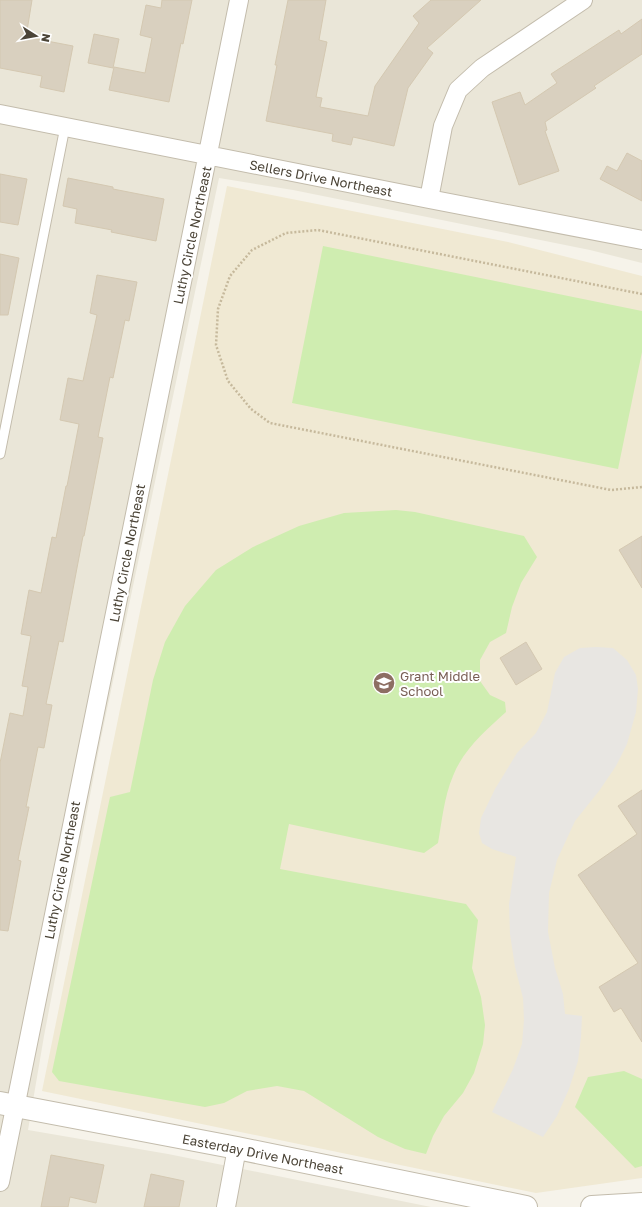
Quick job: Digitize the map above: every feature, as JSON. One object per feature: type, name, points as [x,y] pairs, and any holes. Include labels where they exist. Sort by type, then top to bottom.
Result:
[{"type":"street","name":"Luthy Circle Northeast","points":[[0,1182],[7,1104],[208,155],[239,0]]},
{"type":"street","points":[[429,199],[443,126],[458,90],[482,68],[583,0]]},
{"type":"street","name":"Sellers Drive Northeast","points":[[0,114],[642,240]]},
{"type":"street","name":"Easterday Drive Northeast","points":[[7,1104],[237,1148],[524,1207]]},
{"type":"street","points":[[226,1207],[237,1148]]},
{"type":"street","points":[[592,1207],[642,1204]]},
{"type":"lane","points":[[0,454],[65,127]]},
{"type":"path","points":[[642,294],[318,230],[286,233],[252,250],[230,276],[218,309],[216,345],[228,381],[250,410],[270,423],[611,490],[642,487]]},
{"type":"shaded area","points":[[0,0],[642,0],[642,263],[590,250],[293,190],[219,178],[101,738],[44,1036],[28,1130],[168,1154],[431,1207],[0,1207]]},
{"type":"shaded area","name":"Grant Middle School","points":[[227,186],[508,242],[642,276],[642,1178],[536,1193],[42,1091]]},
{"type":"shaded area","points":[[580,648],[613,648],[627,660],[636,675],[638,689],[636,712],[627,744],[616,766],[599,791],[575,821],[557,860],[549,893],[548,932],[555,968],[563,994],[565,1014],[582,1016],[578,1061],[569,1089],[557,1116],[543,1137],[492,1112],[513,1069],[522,1044],[524,1020],[523,998],[515,967],[510,934],[509,904],[516,857],[492,849],[482,843],[479,833],[481,818],[495,789],[517,753],[536,733],[547,712],[555,673],[564,657]]},
{"type":"green space","points":[[323,246],[642,311],[642,352],[618,469],[292,403]]},
{"type":"green space","points":[[396,510],[415,512],[524,536],[537,557],[521,583],[512,607],[506,633],[490,642],[480,660],[480,681],[490,695],[505,702],[506,712],[476,741],[457,767],[447,792],[438,843],[424,853],[289,824],[280,869],[466,904],[478,920],[472,968],[481,997],[485,1025],[483,1044],[474,1073],[463,1093],[444,1116],[433,1136],[426,1154],[405,1149],[378,1137],[304,1091],[277,1086],[247,1091],[224,1103],[205,1107],[59,1081],[52,1072],[110,797],[130,792],[153,680],[165,642],[185,606],[216,570],[253,547],[299,526],[344,513]]},
{"type":"green space","points":[[624,1071],[642,1079],[642,1166],[635,1168],[575,1107],[588,1077]]},
{"type":"building","points":[[0,0],[32,0],[26,37],[73,46],[64,92],[40,87],[42,76],[0,68]]},
{"type":"building","points":[[162,0],[192,0],[183,44],[181,43],[169,102],[109,90],[114,67],[145,73],[152,38],[140,35],[146,5],[161,8]]},
{"type":"building","points":[[288,0],[326,0],[319,40],[327,42],[316,97],[322,98],[320,107],[368,116],[375,86],[419,23],[413,16],[431,0],[481,0],[427,48],[433,53],[408,88],[394,146],[353,137],[351,145],[332,141],[333,134],[266,121]]},
{"type":"building","points":[[642,19],[642,54],[594,86],[596,88],[545,122],[547,130],[545,131],[559,171],[519,185],[492,102],[520,92],[525,105],[557,83],[551,74],[619,30],[621,34]]},
{"type":"building","points":[[94,34],[119,39],[113,68],[88,63]]},
{"type":"building","points":[[627,153],[642,161],[642,201],[600,179],[607,166],[617,171]]},
{"type":"building","points":[[0,174],[27,179],[18,225],[0,222]]},
{"type":"building","points":[[68,178],[164,199],[156,241],[75,223],[77,209],[63,206]]},
{"type":"building","points":[[0,254],[19,258],[8,315],[0,315]]},
{"type":"building","points":[[97,275],[137,282],[129,321],[125,320],[113,378],[110,377],[98,437],[103,438],[63,642],[59,641],[46,704],[52,705],[44,748],[38,747],[26,807],[29,807],[18,860],[21,861],[8,931],[0,930],[0,763],[10,713],[23,716],[28,687],[22,686],[31,636],[21,634],[29,590],[41,593],[52,537],[56,538],[79,424],[60,420],[68,378],[83,381],[97,315],[90,313]]},
{"type":"building","points":[[642,536],[642,588],[619,550]]},
{"type":"building","points":[[526,642],[542,669],[516,685],[500,658]]},
{"type":"building","points":[[642,790],[642,1042],[621,1008],[614,1012],[599,987],[638,963],[578,875],[637,834],[618,806]]},
{"type":"building","points":[[51,1155],[104,1165],[96,1203],[70,1197],[68,1207],[41,1207]]},
{"type":"building","points":[[151,1174],[184,1181],[179,1207],[144,1207]]},
{"type":"place","name":"Grant Middle School","points":[[384,683]]}]
